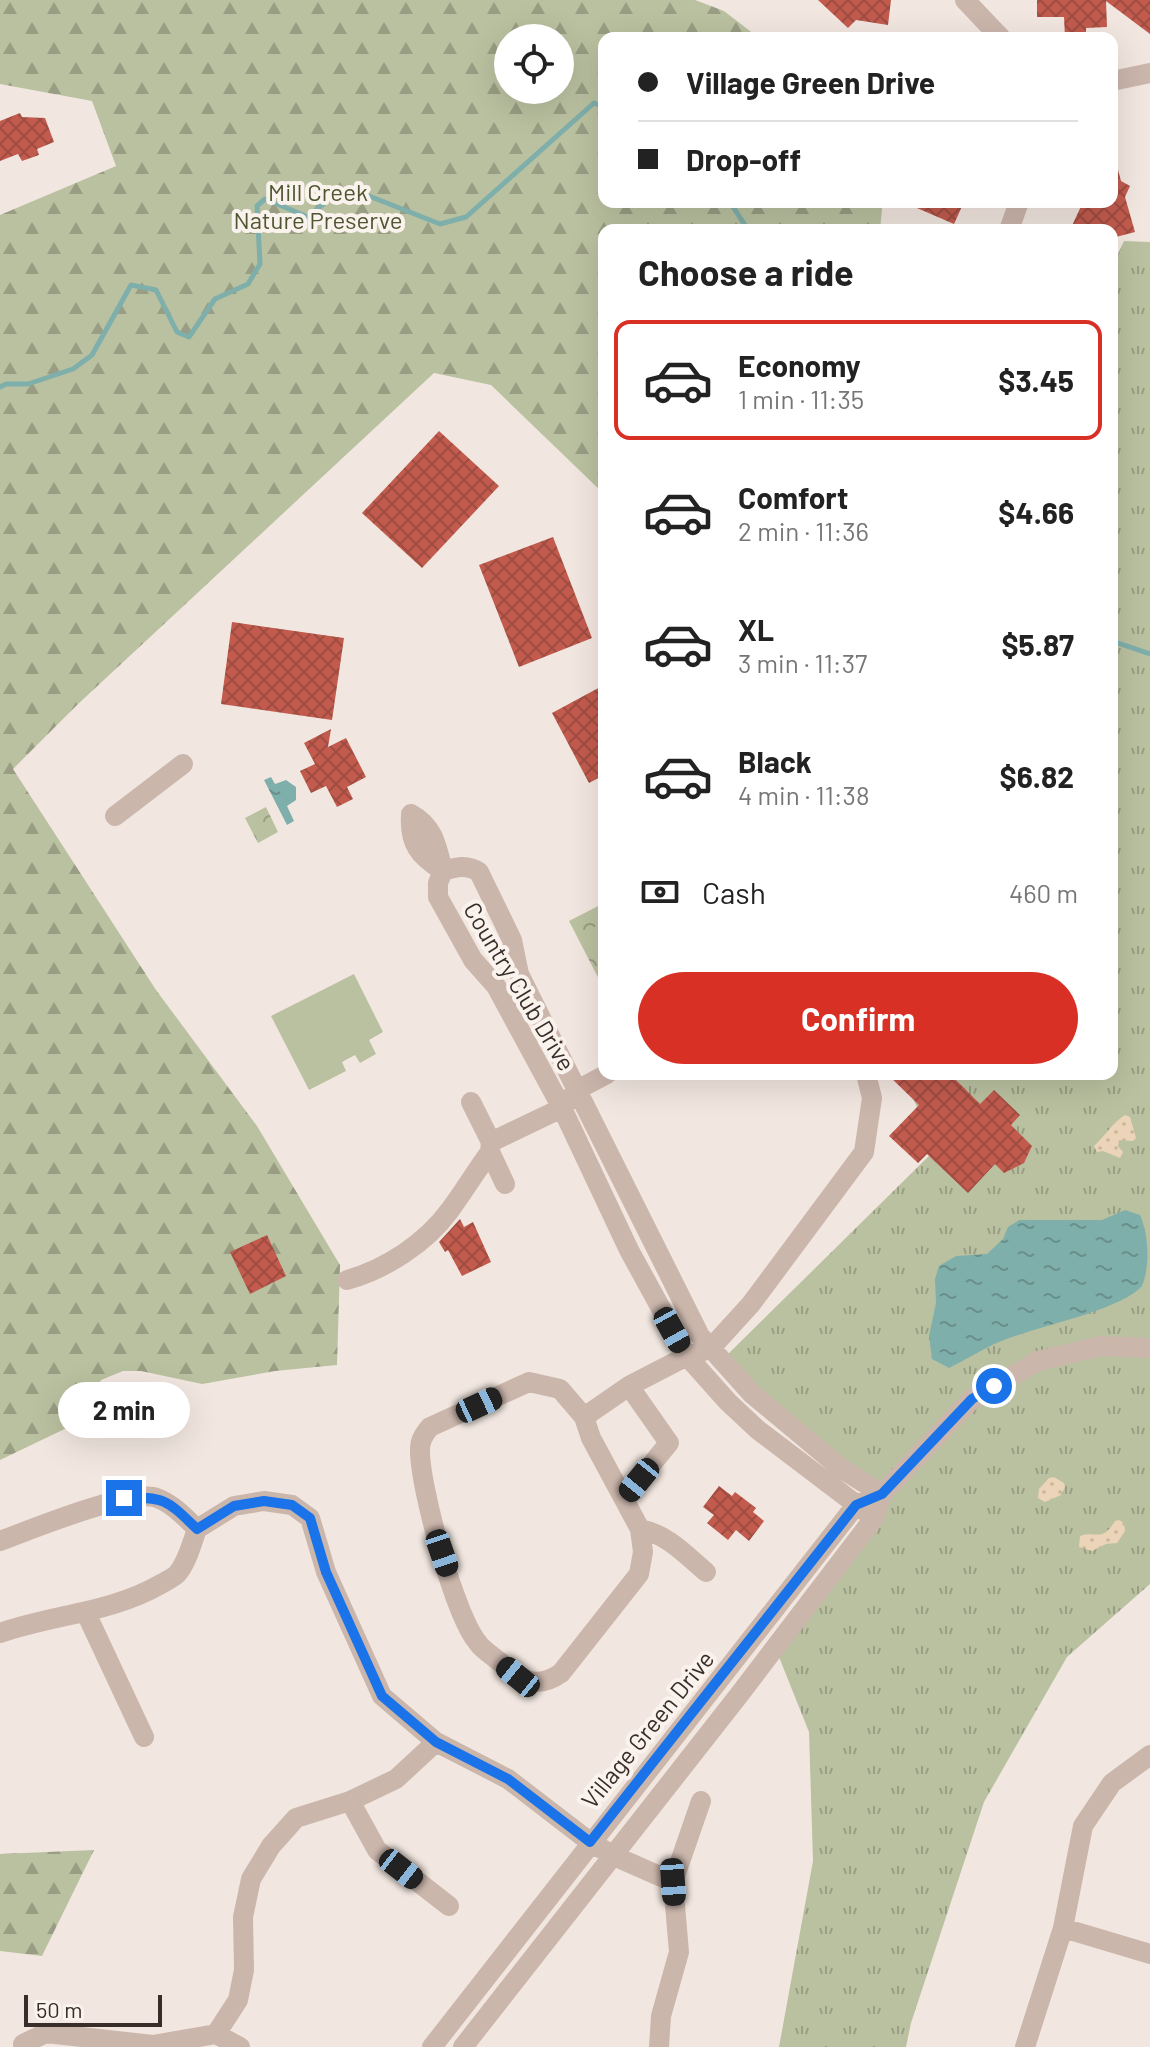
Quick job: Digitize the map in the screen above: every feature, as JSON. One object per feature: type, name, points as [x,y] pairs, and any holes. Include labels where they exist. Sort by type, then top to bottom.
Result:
[{"type":"street","points":[[965,0],[995,32]]},
{"type":"street","points":[[1118,80],[1150,73]]},
{"type":"street","points":[[115,816],[183,764]]},
{"type":"street","name":"Country Club Drive","points":[[874,1518],[758,1430],[687,1356],[629,1250],[562,1108],[496,986],[473,960],[438,897],[438,883],[443,871],[471,867],[479,872],[512,940],[519,974],[700,1336],[752,1394],[842,1469],[882,1494]]},
{"type":"street","points":[[347,1280],[375,1272],[416,1243],[449,1212],[491,1147],[562,1108],[577,1090],[598,1079]]},
{"type":"street","points":[[584,1417],[629,1386],[687,1356],[710,1349],[751,1304],[864,1152],[872,1098],[868,1080]]},
{"type":"street","points":[[471,1102],[505,1184]]},
{"type":"street","name":"Village Green Drive","points":[[432,2047],[856,1505],[882,1494],[972,1399],[1038,1361],[1101,1346],[1150,1348]]},
{"type":"street","points":[[529,1382],[560,1389],[584,1417],[591,1438],[624,1498],[640,1529],[643,1552],[639,1574],[561,1673],[550,1681],[534,1683],[518,1677],[478,1644],[467,1626],[433,1529],[420,1450],[422,1436],[430,1427],[529,1382]]},
{"type":"street","points":[[624,1498],[669,1443],[629,1386]]},
{"type":"street","name":"Village Green Drive","points":[[463,2047],[874,1518],[882,1494]]},
{"type":"street","points":[[0,1541],[124,1498],[154,1496],[176,1508],[197,1529]]},
{"type":"street","points":[[0,1633],[29,1622],[86,1613],[141,1596],[176,1575],[197,1529],[234,1506],[264,1501],[292,1505],[310,1518],[326,1572],[382,1696],[436,1742],[508,1779],[590,1842],[673,1882]]},
{"type":"street","points":[[640,1529],[668,1540],[706,1572]]},
{"type":"street","points":[[86,1613],[144,1737]]},
{"type":"street","points":[[216,2034],[238,2000],[244,1970],[243,1917],[251,1879],[271,1846],[296,1818],[350,1801],[396,1779],[436,1742]]},
{"type":"street","points":[[1025,2047],[1063,1928],[1083,1826],[1112,1783],[1150,1755]]},
{"type":"street","points":[[350,1801],[377,1850],[449,1906]]},
{"type":"street","points":[[659,2047],[661,2016],[679,1952],[673,1882],[701,1801]]},
{"type":"street","points":[[1063,1928],[1150,1954]]},
{"type":"street","points":[[23,2044],[46,2033],[153,2045],[216,2034],[240,2047]]},
{"type":"green space","name":"Mill Creek Nature Preserve","points":[[0,0],[695,0],[724,11],[751,32],[598,32],[598,208],[882,209],[881,224],[598,224],[598,488],[491,385],[434,373],[77,705],[13,769],[156,990],[257,1126],[340,1265],[337,1365],[275,1371],[202,1384],[141,1371],[123,1371],[101,1380],[73,1425],[0,1460],[0,215],[116,166],[92,101],[0,84]]},
{"type":"green space","points":[[1124,241],[1150,242],[1150,1584],[1067,1657],[984,1802],[911,2023],[906,2047],[779,2047],[813,1861],[809,1732],[775,1647],[882,1494],[721,1361],[938,1147],[903,1080],[1118,1080],[1118,254]]},
{"type":"green space","points":[[266,807],[278,832],[258,843],[245,818]]},
{"type":"green space","points":[[598,906],[598,977],[569,921]]},
{"type":"green space","points":[[598,925],[598,955],[586,931]]},
{"type":"green space","points":[[354,974],[383,1032],[369,1040],[376,1054],[360,1063],[355,1055],[342,1062],[346,1071],[309,1090],[271,1016]]},
{"type":"green space","points":[[94,1850],[42,1956],[0,1951],[0,1854]]},
{"type":"sand","points":[[1125,1115],[1130,1117],[1136,1138],[1133,1141],[1119,1140],[1118,1146],[1123,1152],[1120,1158],[1103,1151],[1097,1152],[1094,1146]]},
{"type":"sand","points":[[1054,1477],[1065,1487],[1061,1495],[1045,1502],[1038,1498],[1039,1489]]},
{"type":"sand","points":[[1119,1520],[1124,1523],[1125,1531],[1117,1543],[1106,1544],[1092,1551],[1079,1547],[1080,1536],[1102,1534]]},
{"type":"water","points":[[271,777],[275,784],[286,780],[296,787],[296,800],[287,806],[294,821],[287,825],[264,780]]},
{"type":"water","points":[[1125,1210],[1140,1215],[1147,1251],[1142,1286],[1131,1295],[1096,1311],[999,1342],[949,1368],[932,1359],[929,1336],[939,1266],[956,1256],[987,1254],[1003,1239],[1008,1227],[1019,1220],[1102,1220]]},
{"type":"building","points":[[818,0],[891,0],[888,25],[856,20],[848,28]]},
{"type":"building","points":[[1037,0],[1150,0],[1150,34],[1106,1],[1107,27],[1086,28],[1086,32],[1065,32],[1064,17],[1037,17]]},
{"type":"building","points":[[20,113],[22,117],[45,118],[54,142],[37,149],[39,155],[22,161],[18,154],[0,161],[0,121]]},
{"type":"building","points":[[1118,170],[1121,181],[1130,186],[1125,197],[1135,232],[1118,236],[1118,224],[1073,224],[1080,208],[1118,208]]},
{"type":"building","points":[[917,208],[961,208],[954,224]]},
{"type":"building","points":[[439,431],[499,486],[422,568],[362,513]]},
{"type":"building","points":[[553,537],[592,638],[519,667],[479,565]]},
{"type":"building","points":[[232,622],[344,638],[332,720],[221,704]]},
{"type":"building","points":[[598,688],[598,778],[589,783],[552,713]]},
{"type":"building","points":[[331,729],[328,747],[346,738],[366,777],[347,787],[353,799],[337,807],[326,786],[311,793],[300,771],[315,764],[304,743]]},
{"type":"building","points":[[893,1080],[956,1080],[980,1104],[994,1090],[1020,1115],[1011,1125],[1032,1146],[1024,1163],[1004,1173],[995,1164],[968,1193],[927,1154],[918,1163],[889,1136],[919,1105]]},
{"type":"building","points":[[460,1219],[464,1227],[473,1222],[491,1262],[462,1276],[448,1250],[445,1252],[439,1242]]},
{"type":"building","points":[[267,1235],[286,1276],[250,1294],[230,1252]]},
{"type":"building","points":[[719,1486],[732,1496],[735,1492],[756,1508],[753,1512],[764,1521],[749,1541],[736,1530],[728,1540],[707,1523],[714,1515],[703,1507]]},
{"type":"waterway","points":[[0,387],[28,384],[73,369],[92,355],[131,285],[156,290],[177,332],[189,337],[215,299],[248,284],[260,264],[257,206],[265,199],[308,217],[340,190],[369,196],[440,224],[466,217],[594,103],[598,105]]},
{"type":"waterway","points":[[734,208],[744,224]]},
{"type":"waterway","points":[[1118,643],[1150,654]]},
{"type":"route","points":[[124,1498],[154,1496],[176,1508],[197,1529],[234,1506],[264,1501],[292,1505],[310,1518],[326,1572],[382,1696],[436,1742],[508,1779],[590,1842],[856,1505],[882,1494],[972,1399],[994,1386]]}]
